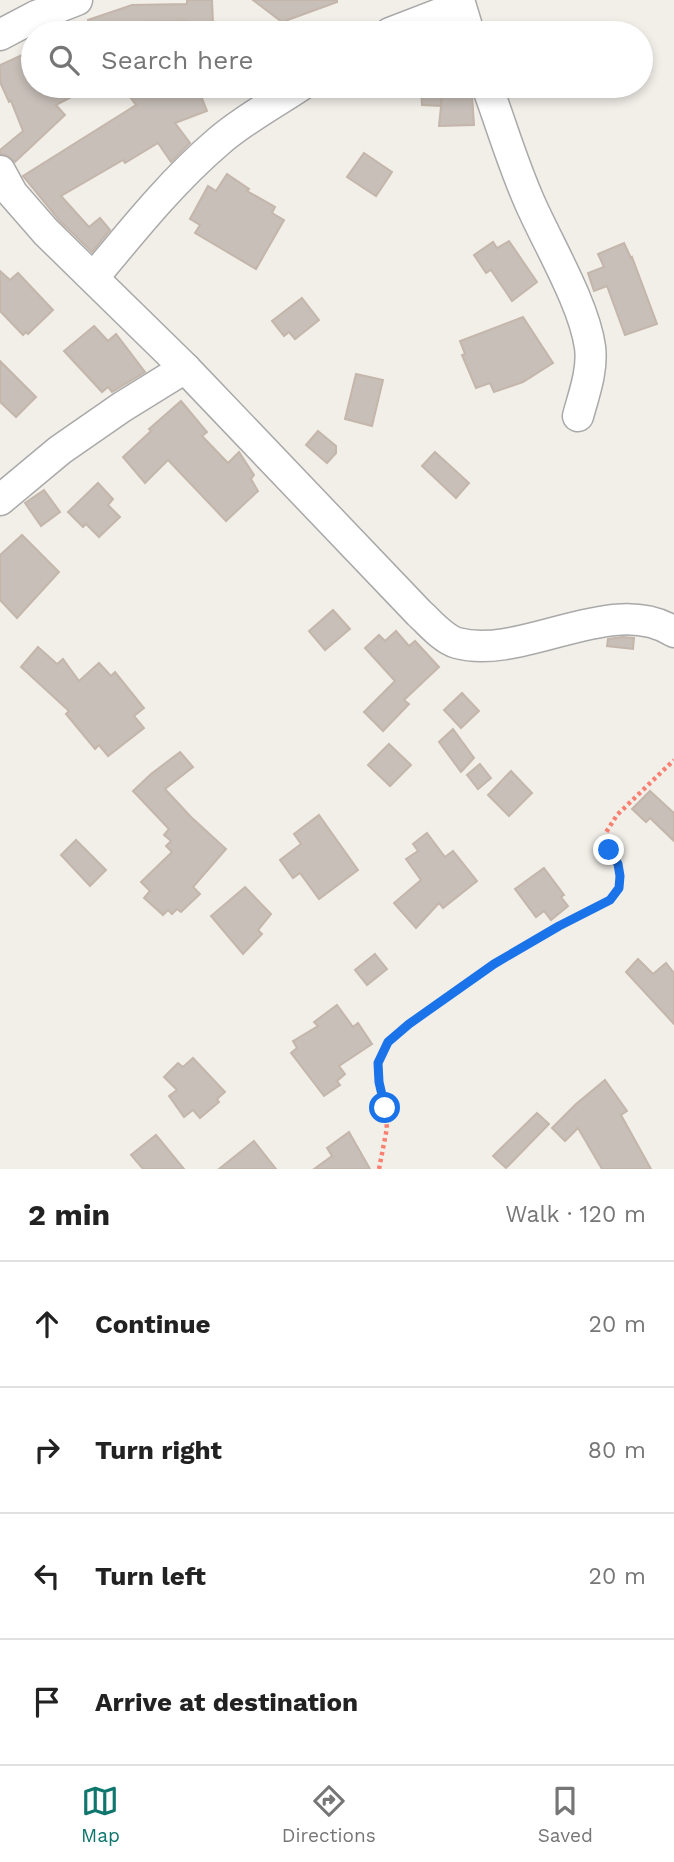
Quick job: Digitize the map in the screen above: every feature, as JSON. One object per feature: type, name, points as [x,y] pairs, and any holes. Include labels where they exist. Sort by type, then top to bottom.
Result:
[{"type":"street","points":[[27,21],[77,0]]},
{"type":"street","points":[[434,21],[463,13]]},
{"type":"street","points":[[0,35],[21,24]]},
{"type":"street","points":[[94,277],[150,210],[194,164],[221,139],[282,98]]},
{"type":"street","points":[[491,98],[528,199],[578,307],[588,335],[589,376],[578,416]]},
{"type":"street","points":[[0,171],[12,193],[38,222],[185,368],[419,613],[454,642],[482,647],[606,621],[646,620],[674,632]]},
{"type":"street","points":[[0,500],[60,450],[185,368]]},
{"type":"path","points":[[379,1169],[387,1128],[378,1063],[388,1042],[494,964],[610,900],[619,888],[620,876],[605,834],[617,816],[674,760]]},
{"type":"building","points":[[187,0],[212,0],[213,21],[88,20],[132,5],[187,4]]},
{"type":"building","points":[[253,0],[337,0],[337,2],[281,21]]},
{"type":"building","points":[[21,55],[21,98],[69,98],[56,105],[65,115],[15,162],[0,154],[0,150],[23,131],[0,82],[0,65]]},
{"type":"building","points":[[131,98],[202,98],[207,111],[175,123],[190,143],[171,162],[158,143],[61,196],[89,227],[100,218],[110,230],[92,252],[59,220],[23,176],[136,105]]},
{"type":"building","points":[[422,98],[441,98],[441,106],[422,105]]},
{"type":"building","points":[[442,98],[472,98],[474,125],[439,126]]},
{"type":"building","points":[[364,153],[392,172],[376,196],[347,177]]},
{"type":"building","points":[[227,174],[249,189],[247,191],[275,207],[272,213],[284,220],[256,269],[195,233],[200,225],[190,219],[208,186],[216,191]]},
{"type":"building","points":[[509,241],[537,282],[512,301],[491,270],[486,273],[474,255],[493,242],[497,248]]},
{"type":"building","points":[[624,243],[632,257],[657,324],[625,335],[607,286],[594,291],[588,273],[604,267],[598,254]]},
{"type":"building","points":[[0,271],[10,280],[18,273],[53,310],[28,334],[26,332],[23,335],[0,311]]},
{"type":"building","points":[[302,298],[319,320],[295,339],[289,332],[284,336],[272,321]]},
{"type":"building","points":[[523,317],[553,363],[523,382],[494,392],[490,383],[476,388],[462,355],[465,354],[460,341]]},
{"type":"building","points":[[94,326],[108,341],[116,334],[145,372],[112,392],[108,387],[102,392],[64,351]]},
{"type":"building","points":[[0,361],[36,397],[16,417],[0,402]]},
{"type":"building","points":[[356,374],[383,380],[372,426],[345,419]]},
{"type":"building","points":[[181,401],[207,432],[202,436],[228,463],[239,452],[254,475],[251,479],[258,491],[226,521],[168,460],[145,483],[123,457]]},
{"type":"building","points":[[318,431],[336,446],[336,453],[327,463],[306,445]]},
{"type":"building","points":[[435,452],[469,483],[456,498],[422,466]]},
{"type":"building","points":[[98,483],[113,499],[108,505],[120,517],[99,537],[86,524],[83,527],[68,512]]},
{"type":"building","points":[[44,490],[60,512],[41,526],[25,503]]},
{"type":"building","points":[[22,535],[59,572],[17,618],[0,600],[0,555]]},
{"type":"building","points":[[333,610],[350,629],[325,650],[309,631]]},
{"type":"building","points":[[396,631],[409,646],[415,641],[439,667],[404,700],[409,704],[383,731],[364,712],[395,681],[365,648],[379,635],[385,641]]},
{"type":"building","points":[[634,638],[633,649],[607,646],[608,639]]},
{"type":"building","points":[[38,647],[57,664],[63,659],[79,681],[99,663],[111,676],[115,672],[144,708],[134,716],[144,728],[108,756],[99,745],[95,749],[66,714],[69,711],[21,667]]},
{"type":"building","points":[[462,693],[479,711],[461,728],[444,710]]},
{"type":"building","points":[[453,729],[474,758],[461,772],[439,742]]},
{"type":"building","points":[[389,744],[411,765],[390,786],[368,765]]},
{"type":"building","points":[[180,752],[193,767],[165,789],[226,849],[193,887],[200,894],[181,912],[177,909],[172,914],[168,910],[163,915],[144,898],[150,891],[141,882],[172,852],[166,846],[171,841],[164,835],[169,829],[133,791]]},
{"type":"building","points":[[480,764],[491,778],[478,789],[467,775]]},
{"type":"building","points":[[511,771],[532,793],[509,816],[488,795]]},
{"type":"building","points":[[650,791],[674,813],[674,841],[650,818],[646,822],[632,809]]},
{"type":"building","points":[[319,815],[358,870],[319,899],[300,873],[293,878],[280,860],[301,844],[294,834]]},
{"type":"building","points":[[427,833],[445,857],[453,851],[477,881],[443,908],[439,903],[416,928],[394,903],[421,880],[406,859],[418,851],[413,844]]},
{"type":"building","points":[[76,840],[106,870],[90,886],[61,855]]},
{"type":"building","points":[[544,868],[564,895],[561,897],[568,906],[551,920],[544,911],[536,917],[515,889]]},
{"type":"building","points":[[245,887],[271,914],[258,930],[262,934],[243,954],[211,916]]},
{"type":"building","points":[[375,954],[387,969],[367,985],[355,970]]},
{"type":"building","points":[[638,959],[653,974],[666,963],[674,973],[674,1024],[626,972]]},
{"type":"building","points":[[337,1005],[353,1027],[358,1023],[372,1044],[339,1066],[345,1074],[337,1081],[340,1085],[324,1096],[291,1053],[297,1048],[293,1041],[318,1026],[314,1022]]},
{"type":"building","points":[[193,1058],[225,1092],[217,1099],[219,1102],[200,1118],[193,1110],[184,1117],[169,1096],[177,1090],[164,1077],[178,1063],[183,1067]]},
{"type":"building","points":[[605,1080],[627,1111],[621,1115],[651,1169],[602,1169],[578,1128],[565,1141],[552,1128]]},
{"type":"building","points":[[537,1113],[549,1124],[506,1168],[493,1156]]},
{"type":"building","points":[[349,1132],[370,1169],[314,1169],[332,1156],[327,1148]]},
{"type":"building","points":[[156,1135],[184,1169],[143,1169],[131,1155]]},
{"type":"building","points":[[254,1141],[276,1169],[219,1169]]},
{"type":"route","points":[[385,1108],[378,1063],[388,1042],[494,964],[610,900],[619,888],[620,876],[618,864],[609,850]]}]
